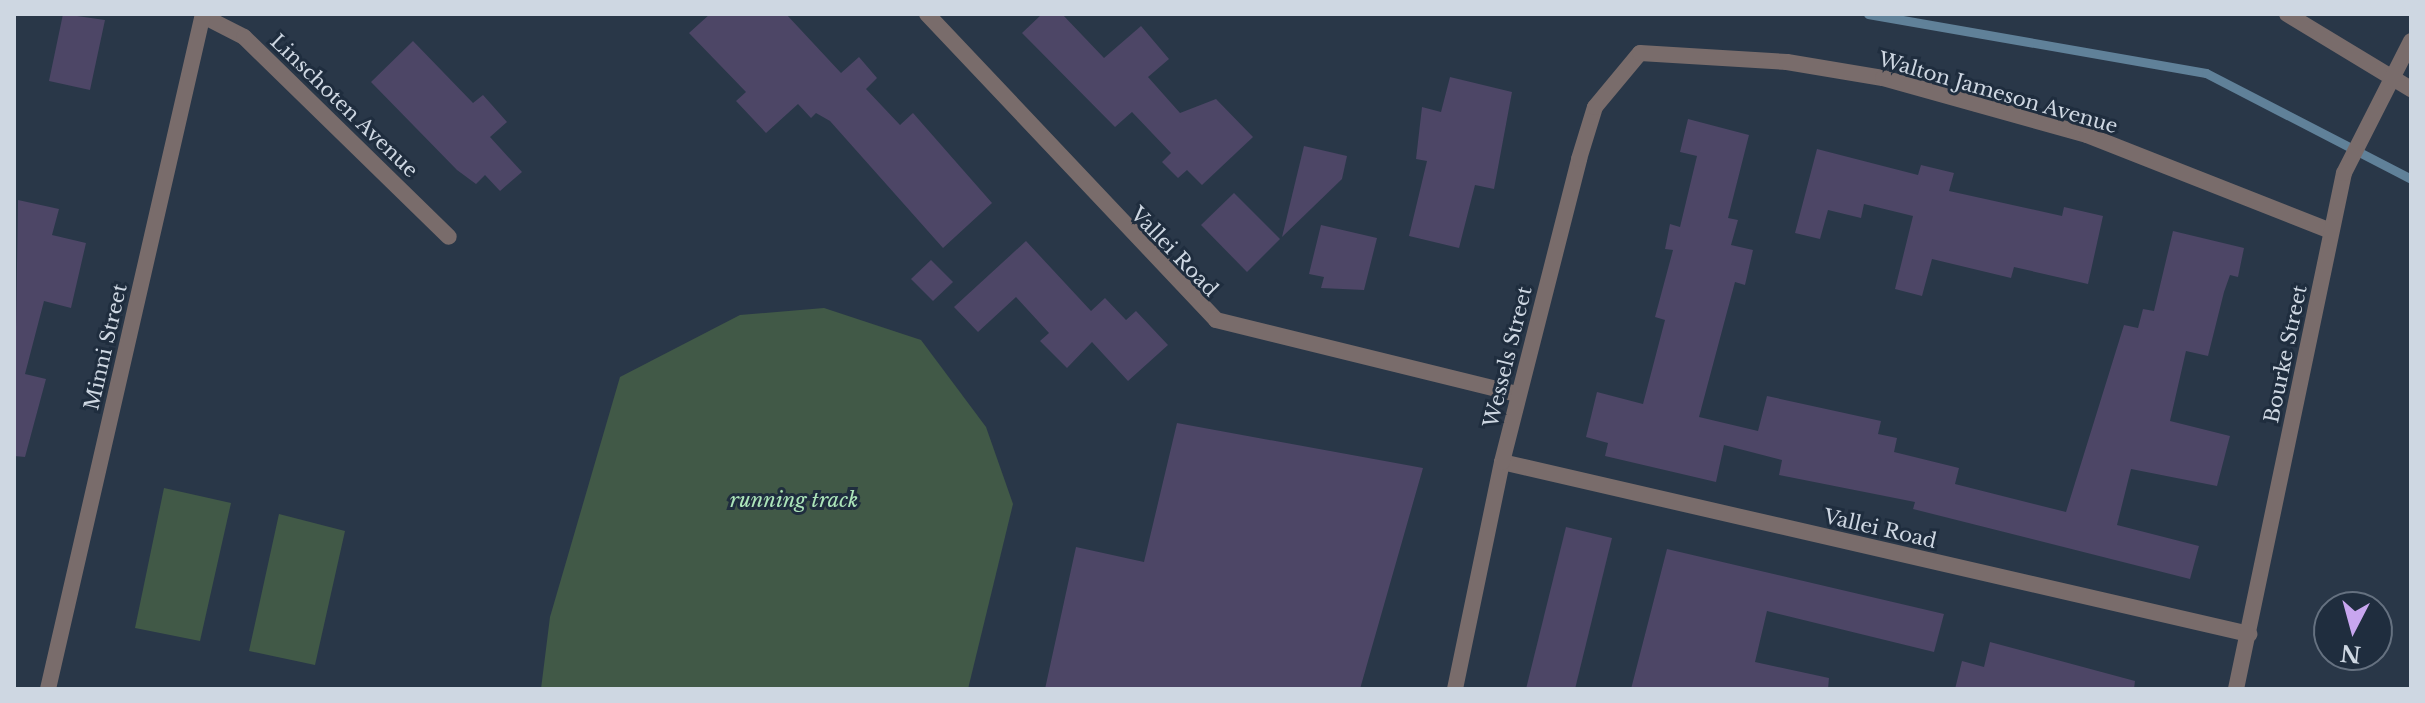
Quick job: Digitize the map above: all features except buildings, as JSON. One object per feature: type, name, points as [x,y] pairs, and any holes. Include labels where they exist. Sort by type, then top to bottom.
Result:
[{"type":"street","name":"Vallei Road","points":[[927,14],[1216,320],[1518,394]]},
{"type":"street","points":[[2287,14],[2411,89]]},
{"type":"street","name":"Linschoten Avenue","points":[[203,15],[244,37],[449,237]]},
{"type":"street","name":"Minni Street","points":[[48,689],[203,15]]},
{"type":"street","name":"Bourke Street","points":[[2236,689],[2344,173],[2367,117],[2411,41]]},
{"type":"street","name":"Wessels Street","points":[[1455,689],[1518,394],[1595,107],[1640,53]]},
{"type":"street","name":"Walton Jameson Avenue","points":[[1640,53],[1787,62],[1883,78],[2087,135],[2331,231]]},
{"type":"street","name":"Vallei Road","points":[[1502,462],[2249,634]]},
{"type":"green space","name":"running track","points":[[824,308],[921,340],[986,427],[1013,504],[968,689],[541,689],[550,617],[620,377],[740,315]]},
{"type":"green space","points":[[164,488],[231,503],[200,641],[135,628]]},
{"type":"green space","points":[[279,514],[345,531],[315,665],[249,651]]},
{"type":"waterway","points":[[1868,14],[2206,73],[2411,179]]}]
